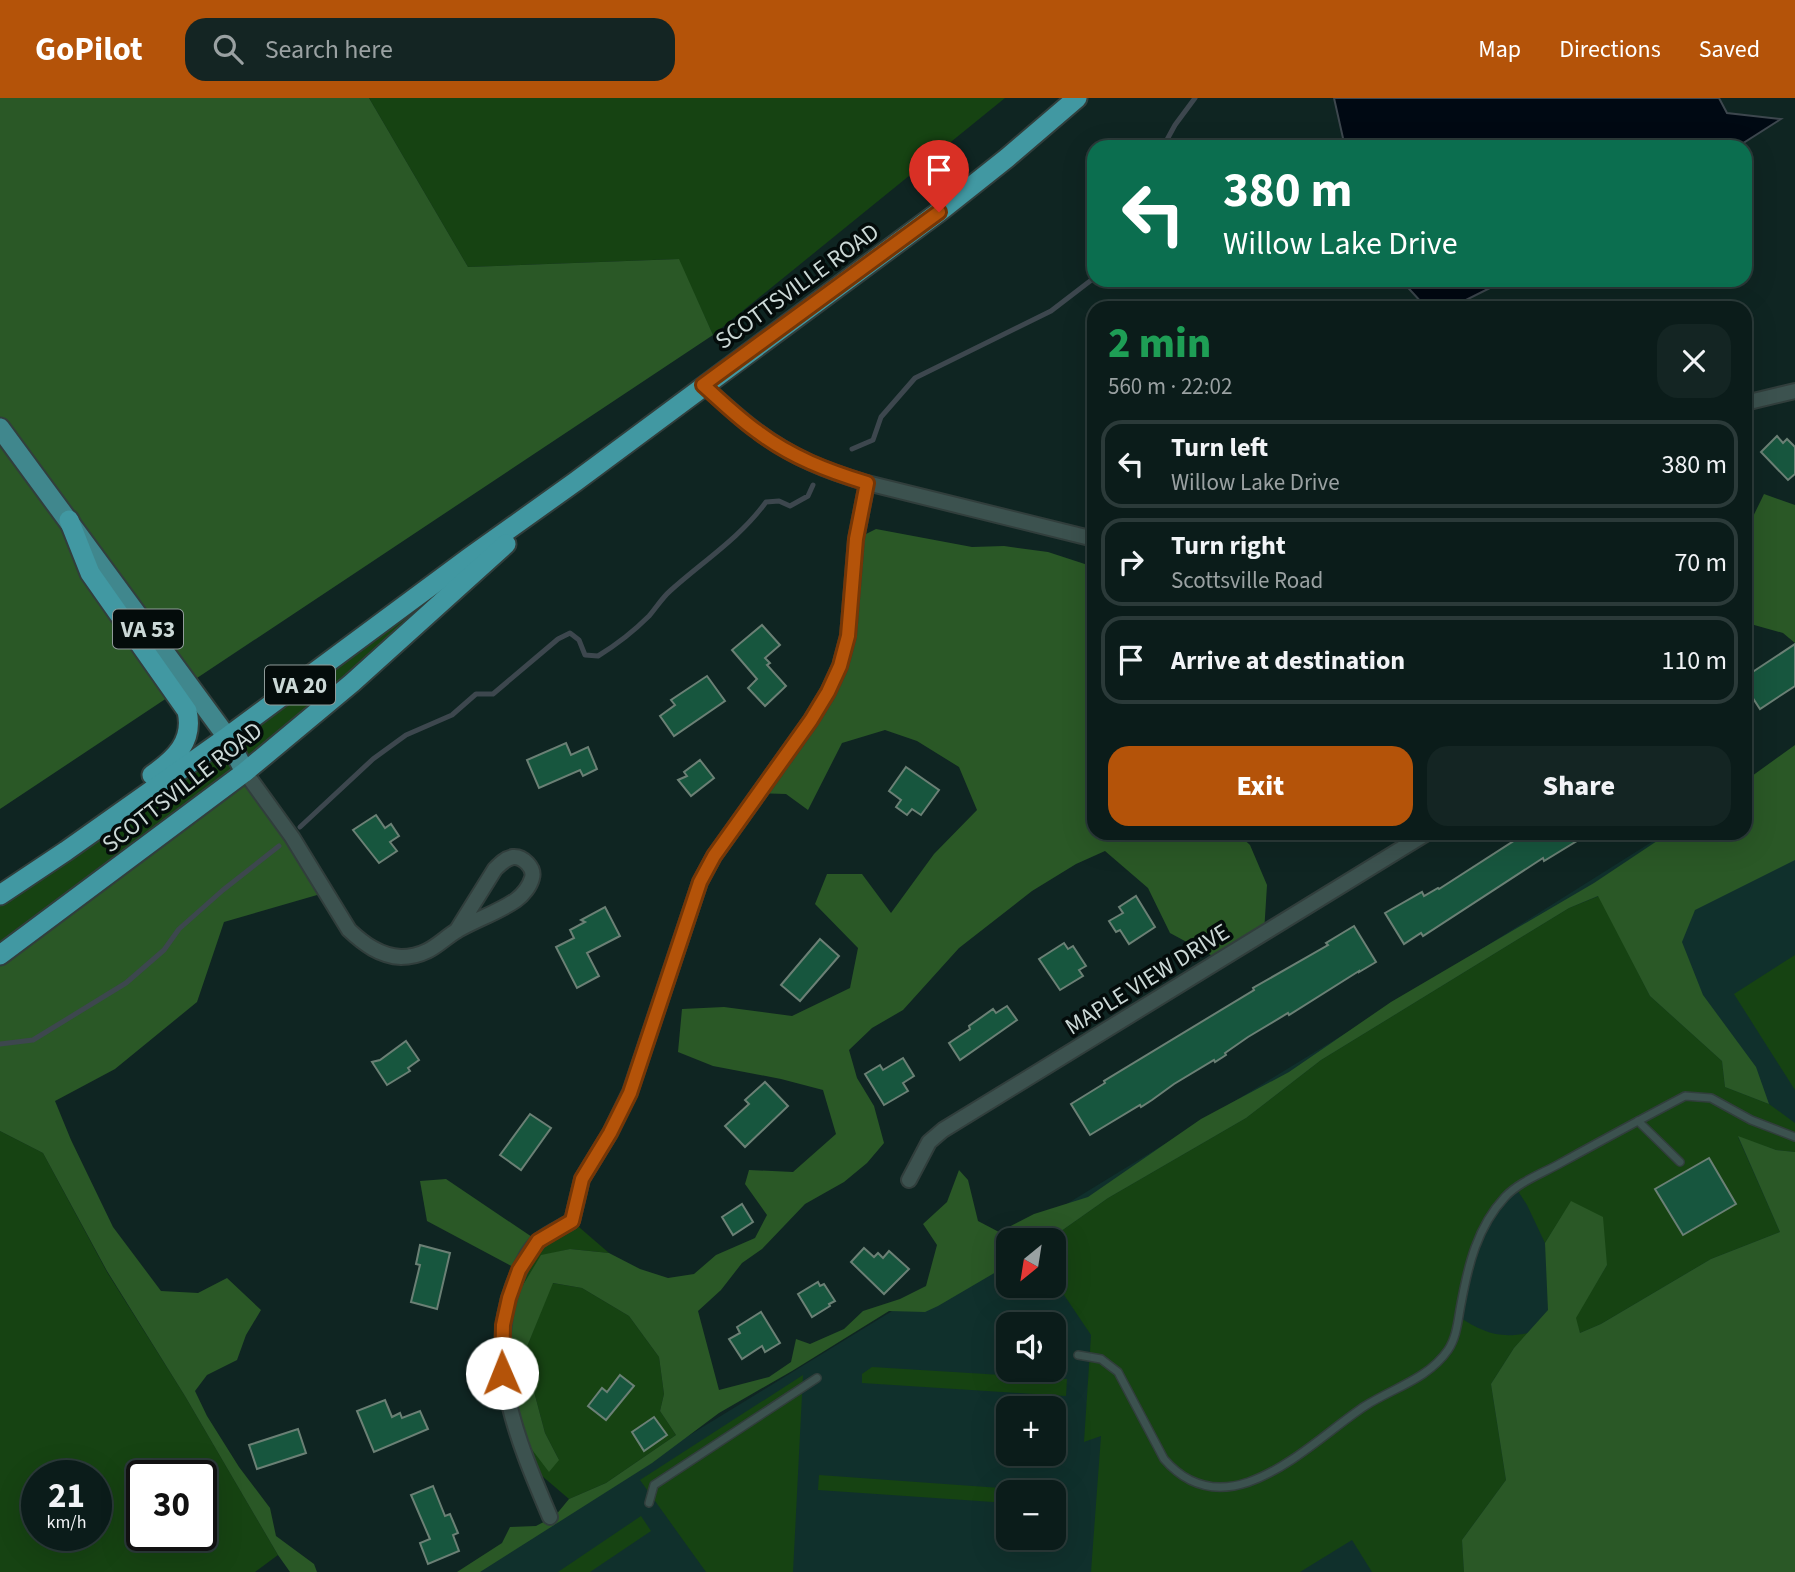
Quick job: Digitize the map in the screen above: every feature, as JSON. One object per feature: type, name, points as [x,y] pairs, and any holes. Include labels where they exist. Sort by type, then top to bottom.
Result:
[{"type":"highway","name":"SCOTTSVILLE ROAD","points":[[0,895],[227,737],[575,482],[939,212],[1077,98]]},
{"type":"highway","name":"SCOTTSVILLE ROAD","points":[[0,955],[245,772],[352,683],[575,482]]},
{"type":"highway","points":[[20,880],[170,762],[180,750],[189,731],[187,711],[181,700],[90,573],[69,520]]},
{"type":"main road","name":"VA 53","points":[[0,428],[227,737],[245,772]]},
{"type":"street","points":[[703,385],[757,431],[781,447],[832,472],[1087,537]]},
{"type":"street","points":[[1752,401],[1795,391]]},
{"type":"street","points":[[550,1517],[528,1464],[502,1373],[501,1343],[509,1298],[519,1270],[538,1241],[572,1221],[582,1179],[630,1093],[700,882],[714,856],[811,720],[840,666],[848,636],[856,539],[867,483]]},
{"type":"street","points":[[245,772],[292,837],[349,930],[376,951],[389,955],[415,956],[429,951],[457,930],[516,900],[526,891],[532,879],[529,865],[522,859],[513,857],[503,861],[495,869],[457,930]]},
{"type":"street","name":"MAPLE VIEW DRIVE","points":[[909,1180],[929,1142],[943,1130],[1416,840]]},
{"type":"lane","points":[[1078,1355],[1101,1359],[1118,1372],[1164,1459],[1175,1471],[1187,1480],[1205,1486],[1247,1482],[1294,1460],[1373,1401],[1417,1379],[1449,1349],[1457,1329],[1468,1265],[1479,1238],[1493,1211],[1516,1188],[1685,1096],[1711,1098],[1751,1120],[1795,1137]]},
{"type":"lane","points":[[1638,1121],[1680,1162]]},
{"type":"lane","points":[[649,1503],[654,1485],[817,1378]]},
{"type":"shaded area","points":[[1334,98],[1719,98],[1727,113],[1781,119],[1748,140],[1343,140]]},
{"type":"shaded area","points":[[1407,287],[1492,287],[1464,301],[1420,301]]},
{"type":"shaded area","points":[[1795,750],[1795,1572],[466,1572],[996,1247],[996,1298],[1066,1298],[1066,1228],[1028,1228],[1655,840],[1752,840],[1752,821]]},
{"type":"green space","points":[[0,98],[369,98],[468,267],[679,259],[713,335],[0,809]]},
{"type":"green space","points":[[369,98],[1005,98],[713,335],[678,259],[468,267]]},
{"type":"green space","points":[[575,482],[352,683],[0,955],[0,895]]},
{"type":"green space","points":[[1764,494],[1795,505],[1795,643],[1783,633],[1752,624],[1752,519]]},
{"type":"green space","points":[[876,529],[972,547],[1004,546],[1048,552],[1087,565],[1087,840],[1245,840],[1250,845],[1267,885],[1264,933],[1220,960],[1170,933],[1148,888],[1105,851],[1076,864],[1032,891],[959,948],[903,1010],[872,1028],[849,1050],[857,1078],[874,1106],[884,1143],[867,1163],[844,1182],[805,1204],[762,1249],[742,1263],[721,1290],[698,1311],[719,1390],[769,1377],[791,1362],[796,1339],[810,1344],[844,1329],[863,1311],[900,1299],[926,1286],[937,1245],[923,1224],[947,1202],[959,1170],[968,1180],[978,1221],[996,1230],[996,1272],[925,1312],[889,1311],[719,1413],[652,1463],[480,1572],[457,1572],[502,1543],[510,1527],[536,1526],[555,1516],[569,1499],[606,1483],[676,1435],[660,1411],[664,1394],[659,1357],[629,1316],[582,1288],[553,1283],[524,1354],[545,1433],[559,1460],[549,1472],[530,1447],[515,1398],[509,1345],[514,1300],[541,1255],[570,1249],[609,1253],[640,1269],[668,1278],[694,1274],[716,1255],[755,1238],[767,1215],[745,1184],[749,1170],[793,1172],[836,1134],[823,1090],[713,1066],[678,1052],[682,1009],[724,1007],[792,1016],[850,988],[858,948],[815,904],[827,874],[862,874],[891,913],[934,854],[977,810],[959,767],[917,741],[885,730],[842,743],[808,810],[786,794],[758,793],[840,666],[856,539]]},
{"type":"green space","points":[[1795,745],[1795,860],[1695,910],[1682,942],[1703,995],[1756,1067],[1769,1104],[1725,1087],[1722,1061],[1650,996],[1598,896],[1569,908],[1321,1060],[1246,1118],[1108,1198],[1065,1228],[1007,1228],[1034,1214],[1088,1197],[1201,1119],[1289,1072],[1391,1002],[1594,883],[1658,840],[1752,840],[1752,776]]},
{"type":"green space","points":[[245,772],[324,893],[224,922],[197,1002],[115,1069],[55,1101],[113,1227],[161,1291],[198,1293],[227,1278],[261,1310],[246,1335],[237,1360],[207,1375],[195,1391],[207,1416],[239,1467],[270,1508],[276,1536],[314,1564],[317,1572],[290,1572],[278,1555],[185,1396],[107,1271],[43,1153],[0,1131],[0,955]]},
{"type":"green space","points":[[1599,896],[1650,996],[1722,1061],[1725,1087],[1769,1104],[1795,1123],[1795,1152],[1776,1150],[1738,1137],[1780,1232],[1711,1259],[1601,1324],[1580,1333],[1575,1318],[1607,1265],[1571,1202],[1545,1243],[1516,1188],[1503,1200],[1492,1214],[1477,1247],[1459,1317],[1476,1327],[1499,1335],[1528,1333],[1514,1348],[1491,1384],[1506,1480],[1462,1540],[1464,1572],[1372,1572],[1352,1540],[1300,1572],[1091,1572],[1101,1436],[1084,1442],[1091,1335],[1066,1298],[1065,1228],[1108,1198],[1246,1118],[1321,1060],[1569,908]]},
{"type":"green space","points":[[1795,955],[1795,1090],[1734,994]]},
{"type":"green space","points":[[0,1131],[43,1153],[107,1272],[185,1396],[278,1555],[255,1572],[0,1572]]},
{"type":"green space","points":[[1738,1136],[1776,1150],[1795,1152],[1795,1572],[1464,1572],[1462,1540],[1506,1480],[1491,1384],[1514,1348],[1548,1310],[1545,1243],[1571,1201],[1603,1217],[1607,1265],[1576,1318],[1580,1333],[1601,1324],[1711,1259],[1780,1232]]},
{"type":"green space","points":[[446,1179],[538,1241],[519,1270],[427,1221],[420,1181]]},
{"type":"green space","points":[[572,1221],[609,1253],[570,1249],[541,1256],[515,1398],[559,1460],[545,1433],[524,1354],[552,1283],[582,1288],[629,1316],[659,1357],[664,1394],[660,1411],[676,1435],[606,1483],[569,1499],[528,1464],[513,1417],[503,1325],[538,1241]]},
{"type":"green space","points":[[872,1367],[996,1375],[996,1382],[1066,1382],[1067,1379],[1066,1396],[862,1383],[862,1374]]},
{"type":"green space","points":[[803,1375],[793,1572],[706,1572],[640,1480]]},
{"type":"green space","points":[[819,1475],[996,1488],[996,1502],[818,1490]]},
{"type":"green space","points":[[641,1516],[651,1531],[590,1572],[558,1572]]},
{"type":"building","points":[[1777,436],[1783,443],[1787,439],[1795,447],[1795,474],[1788,480],[1761,452]]},
{"type":"building","points":[[762,625],[780,645],[765,658],[770,663],[767,665],[786,686],[765,706],[748,688],[757,679],[732,650]]},
{"type":"building","points":[[1795,644],[1795,686],[1760,709],[1752,697],[1752,672]]},
{"type":"building","points":[[707,676],[725,701],[674,736],[660,716],[675,705],[671,700]]},
{"type":"building","points":[[566,743],[571,755],[588,747],[597,769],[583,776],[580,770],[539,788],[527,760]]},
{"type":"building","points":[[700,760],[714,778],[691,796],[678,780],[687,776],[684,772]]},
{"type":"building","points":[[906,767],[939,790],[921,815],[912,809],[907,815],[896,807],[901,800],[889,791]]},
{"type":"building","points":[[376,815],[385,828],[391,824],[399,836],[390,842],[397,851],[379,863],[353,830]]},
{"type":"building","points":[[1515,840],[1578,840],[1544,861],[1543,858],[1423,936],[1421,933],[1404,944],[1385,913],[1422,892],[1424,896]]},
{"type":"building","points":[[1136,896],[1155,927],[1129,944],[1120,930],[1116,932],[1109,921],[1123,913],[1119,907]]},
{"type":"building","points":[[605,907],[620,936],[587,953],[599,976],[577,988],[556,947],[574,938],[570,930],[585,922],[581,920]]},
{"type":"building","points":[[1354,926],[1376,962],[1248,1037],[1225,1053],[1226,1055],[1174,1084],[1141,1107],[1140,1105],[1090,1135],[1071,1104],[1254,990],[1253,988],[1328,945],[1326,943]]},
{"type":"building","points":[[820,939],[839,956],[800,1001],[781,985]]},
{"type":"building","points":[[1064,943],[1068,949],[1073,946],[1086,966],[1079,970],[1083,976],[1060,990],[1039,959]]},
{"type":"building","points":[[1007,1006],[1017,1020],[960,1060],[949,1043],[993,1009],[996,1013]]},
{"type":"building","points":[[406,1041],[419,1060],[408,1068],[410,1071],[387,1085],[372,1062],[380,1060]]},
{"type":"building","points":[[903,1058],[914,1076],[903,1083],[908,1091],[884,1105],[865,1074],[880,1065],[883,1070]]},
{"type":"building","points":[[765,1082],[788,1106],[745,1147],[725,1126],[749,1104],[745,1100]]},
{"type":"building","points":[[530,1114],[551,1128],[521,1170],[500,1155]]},
{"type":"building","points":[[1709,1158],[1736,1204],[1683,1235],[1655,1189]]},
{"type":"building","points":[[742,1204],[753,1222],[733,1235],[722,1217]]},
{"type":"building","points":[[420,1245],[450,1253],[437,1309],[411,1302],[420,1265],[416,1264]]},
{"type":"building","points":[[864,1248],[874,1257],[878,1253],[883,1258],[889,1251],[909,1269],[884,1294],[851,1262]]},
{"type":"building","points":[[818,1282],[820,1286],[824,1284],[835,1301],[812,1317],[798,1294]]},
{"type":"building","points":[[761,1312],[780,1343],[765,1352],[762,1346],[742,1359],[729,1339],[740,1333],[737,1327]]},
{"type":"building","points":[[620,1375],[634,1386],[606,1420],[588,1406],[602,1388],[607,1392]]},
{"type":"building","points":[[385,1400],[392,1417],[400,1413],[402,1418],[420,1411],[428,1429],[374,1452],[357,1411]]},
{"type":"building","points":[[654,1417],[667,1435],[644,1451],[632,1432]]},
{"type":"building","points":[[298,1429],[306,1453],[257,1469],[249,1445]]},
{"type":"building","points":[[433,1486],[445,1516],[450,1514],[458,1533],[453,1535],[459,1551],[428,1564],[420,1543],[430,1539],[411,1495]]},
{"type":"waterway","points":[[1167,140],[1195,98]]},
{"type":"waterway","points":[[852,449],[873,440],[881,417],[915,378],[1051,311],[1087,283]]},
{"type":"waterway","points":[[300,827],[373,759],[406,735],[452,715],[476,694],[493,694],[558,639],[570,633],[579,640],[585,655],[598,656],[605,652],[643,622],[667,594],[733,538],[766,502],[779,501],[790,506],[808,496],[813,485]]},
{"type":"waterway","points":[[0,1044],[33,1040],[126,983],[164,950],[179,929],[279,846]]},
{"type":"route","points":[[502,1373],[503,1325],[519,1270],[538,1241],[572,1221],[582,1179],[630,1093],[700,882],[714,856],[828,692],[840,666],[848,636],[856,539],[867,483],[832,472],[781,447],[757,431],[703,385],[939,212]]}]
